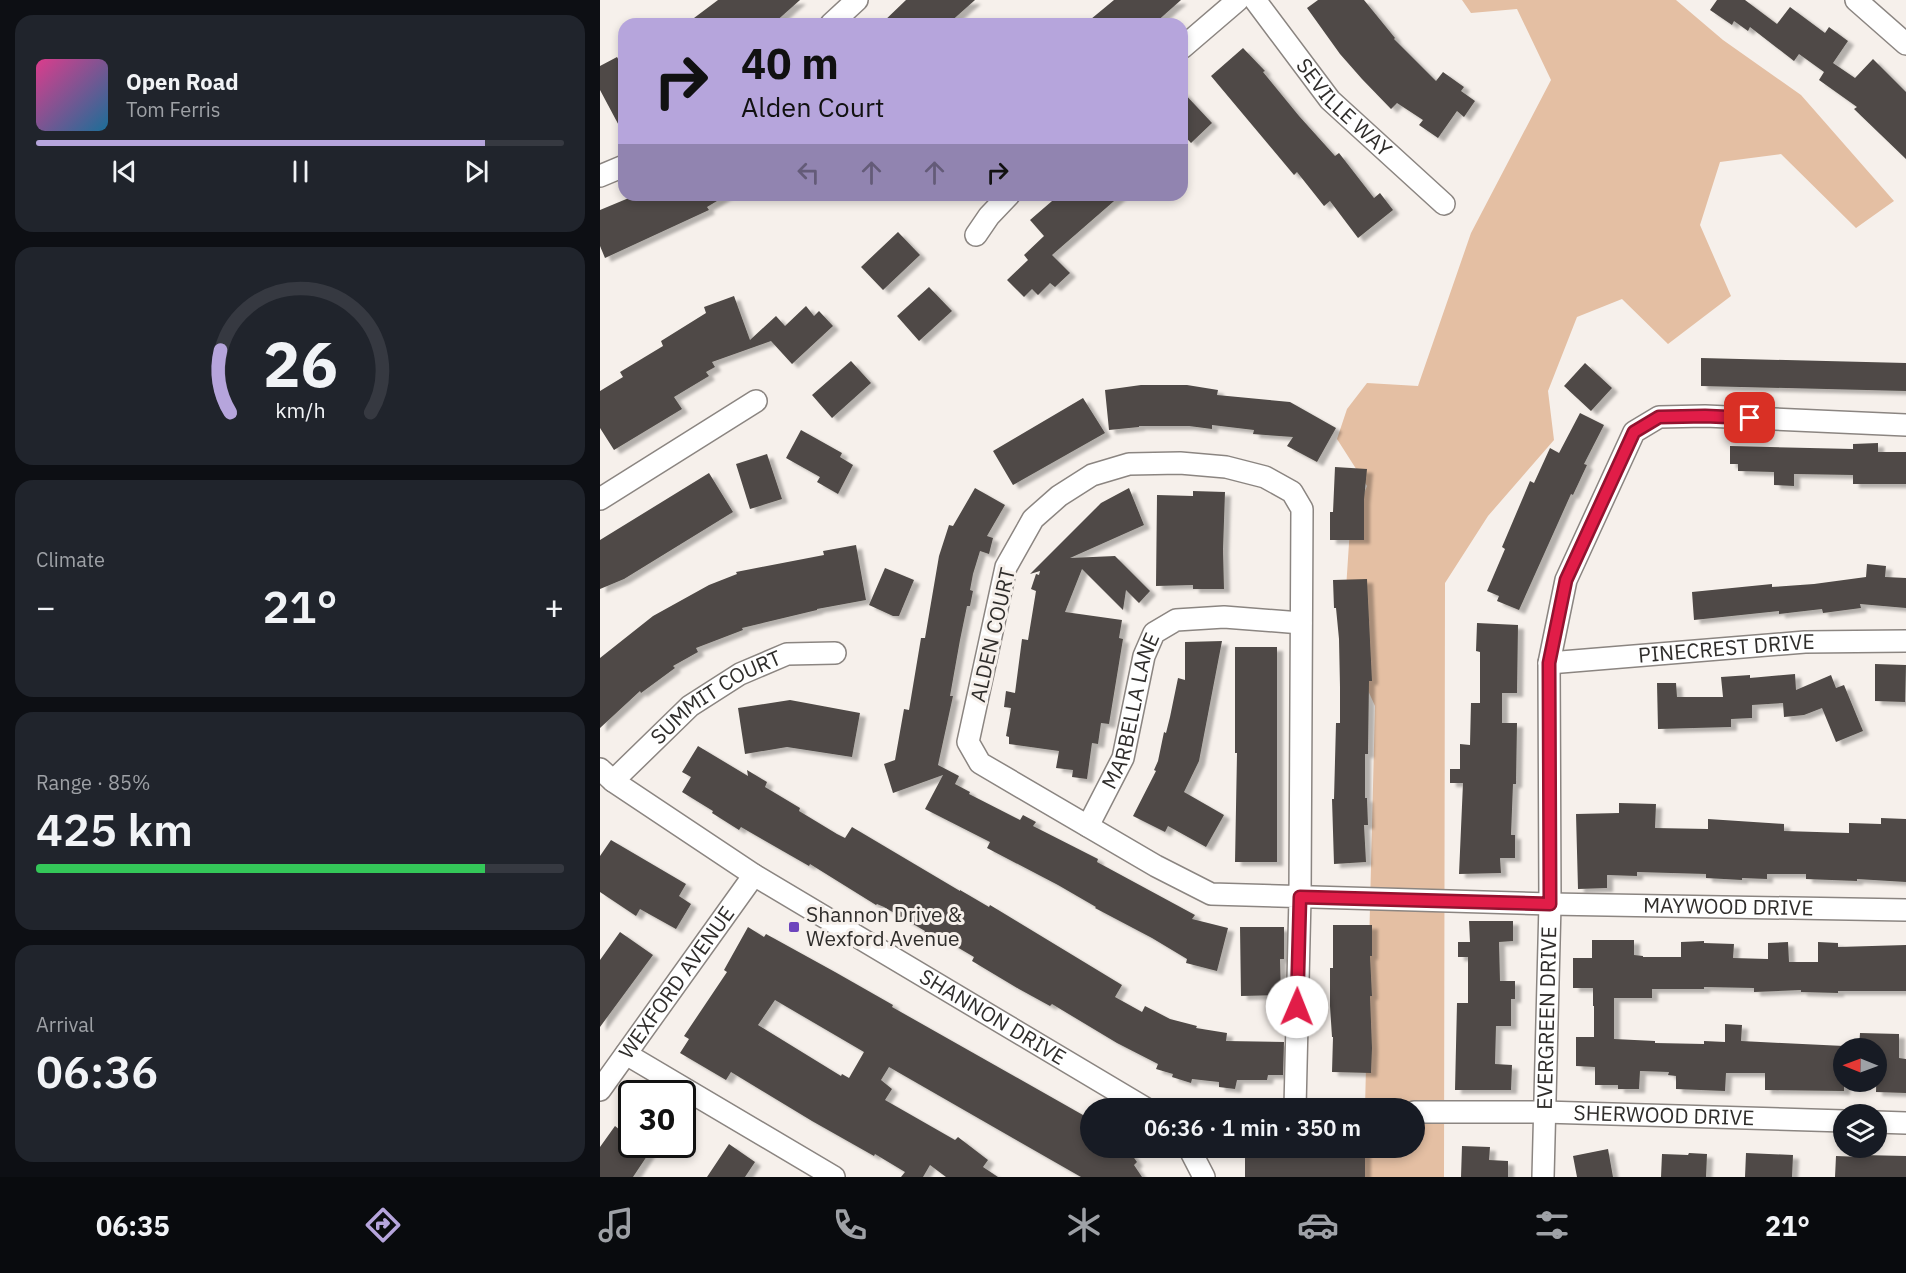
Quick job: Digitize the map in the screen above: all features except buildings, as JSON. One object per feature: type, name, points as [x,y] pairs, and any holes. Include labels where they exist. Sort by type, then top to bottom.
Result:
[{"type":"street","points":[[838,18],[857,0]]},
{"type":"street","points":[[1188,43],[1238,0]]},
{"type":"street","name":"SEVILLE WAY","points":[[1255,0],[1330,100],[1444,204]]},
{"type":"street","points":[[1856,0],[1906,44]]},
{"type":"street","points":[[600,176],[618,168]]},
{"type":"street","points":[[976,235],[1003,201]]},
{"type":"street","points":[[600,500],[756,401]]},
{"type":"street","name":"EVERGREEN DRIVE","points":[[1543,1177],[1550,904],[1549,663],[1566,580],[1634,432],[1659,417],[1705,416],[1906,425]]},
{"type":"street","name":"ALDEN COURT","points":[[1300,897],[1302,509],[1293,492],[1265,477],[1226,467],[1180,463],[1129,464],[1092,476],[1059,496],[1033,519],[1006,567],[968,742],[980,763],[1156,866],[1210,894],[1300,897],[1550,904]]},
{"type":"street","name":"MARBELLA LANE","points":[[1088,826],[1123,758],[1144,656],[1154,633],[1176,620],[1224,617],[1301,622]]},
{"type":"street","name":"PINECREST DRIVE","points":[[1549,663],[1805,642],[1906,640]]},
{"type":"street","name":"SUMMIT COURT","points":[[607,775],[690,706],[740,674],[787,654],[836,653]]},
{"type":"street","name":"SHANNON DRIVE","points":[[607,775],[754,875],[1128,1098]]},
{"type":"street","name":"WEXFORD AVENUE","points":[[600,1090],[754,875]]},
{"type":"street","points":[[1295,1098],[1300,897]]},
{"type":"street","name":"MAYWOOD DRIVE","points":[[1550,904],[1906,910]]},
{"type":"street","points":[[626,1054],[808,1171],[834,1177]]},
{"type":"street","name":"SHERWOOD DRIVE","points":[[1425,1112],[1544,1112],[1833,1121]]},
{"type":"street","points":[[1887,1122],[1906,1123]]},
{"type":"street","points":[[1194,1158],[1204,1177]]},
{"type":"shaded area","points":[[1462,0],[1676,0],[1723,40],[1801,95],[1894,201],[1856,228],[1781,154],[1720,162],[1700,225],[1731,296],[1668,344],[1622,299],[1577,317],[1548,391],[1554,440],[1488,516],[1445,583],[1444,1177],[1363,1177],[1364,1158],[1425,1158],[1425,1098],[1365,1098],[1375,706],[1343,635],[1350,528],[1367,486],[1337,439],[1347,409],[1367,383],[1418,386],[1471,233],[1551,80],[1517,9],[1471,13]]},
{"type":"place","name":"Shannon Drive & Wexford Avenue","points":[[794,927]]},
{"type":"route","points":[[1297,1007],[1300,897],[1550,904],[1549,663],[1566,580],[1634,432],[1659,417],[1750,418]]}]
